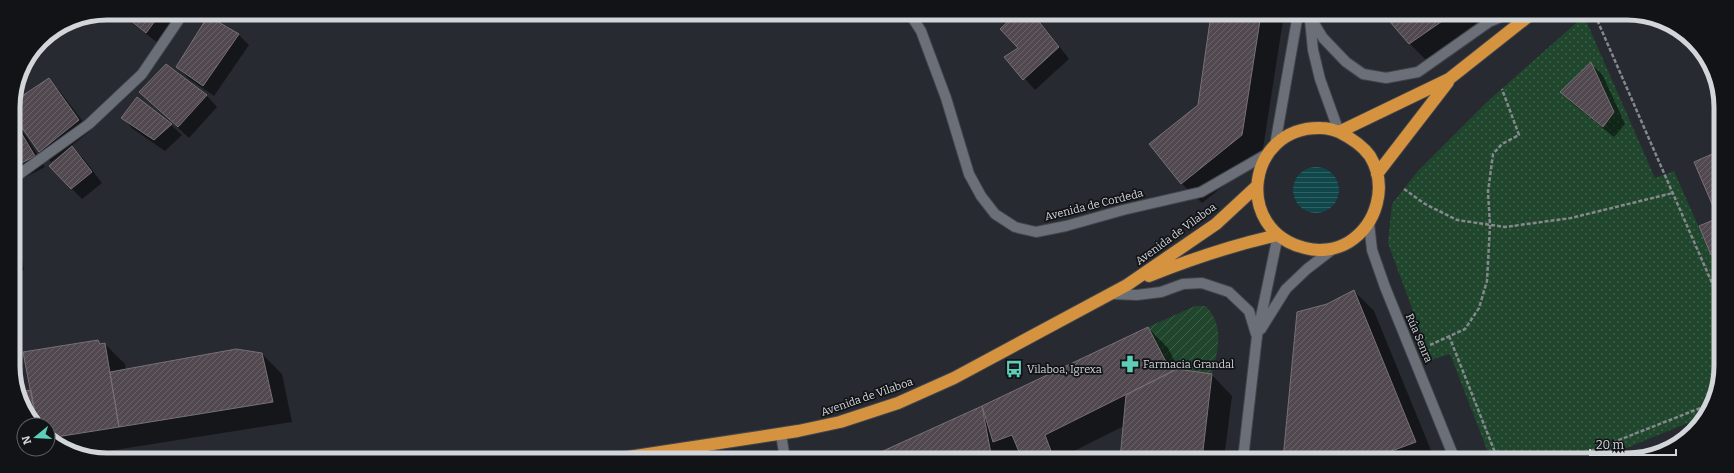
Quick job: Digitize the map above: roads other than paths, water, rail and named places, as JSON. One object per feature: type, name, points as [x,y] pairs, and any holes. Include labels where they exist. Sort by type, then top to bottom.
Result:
[{"type":"highway","points":[[1339,132],[1450,79],[1524,20]]},
{"type":"highway","points":[[1377,174],[1450,79]]},
{"type":"highway","points":[[1322,128],[1339,132],[1356,142],[1370,156],[1377,174],[1379,191],[1376,208],[1369,223],[1360,234],[1347,243],[1333,248],[1314,250],[1294,246],[1278,235],[1266,221],[1258,204],[1257,186],[1260,169],[1271,150],[1288,135],[1305,129],[1322,128]]},
{"type":"highway","name":"Avenida de Vilaboa","points":[[655,453],[782,434],[840,422],[898,403],[954,378],[1127,285],[1216,224],[1257,186]]},
{"type":"highway","name":"Avenida de Vilaboa","points":[[1127,285],[1177,264],[1218,250],[1278,235]]},
{"type":"street","points":[[20,174],[89,124],[142,74],[178,20]]},
{"type":"street","name":"Avenida de Cordeda","points":[[914,20],[921,32],[946,98],[969,174],[981,196],[995,214],[1015,227],[1036,232],[1066,226],[1122,210],[1202,192],[1271,150]]},
{"type":"street","points":[[1271,150],[1297,20]]},
{"type":"street","points":[[1310,20],[1313,50],[1320,79],[1339,132]]},
{"type":"street","points":[[1312,20],[1322,38],[1346,62],[1363,74],[1386,78],[1418,72],[1488,22],[1493,20]]},
{"type":"street","name":"Rúa Senra","points":[[1369,223],[1372,250],[1385,287],[1452,453]]},
{"type":"street","points":[[1244,453],[1257,336],[1278,235]]},
{"type":"street","points":[[1257,336],[1286,288],[1333,248]]},
{"type":"street","points":[[1112,294],[1137,295],[1161,292],[1183,284],[1202,283],[1229,292],[1249,311],[1257,336]]},
{"type":"street","points":[[782,434],[784,453]]},
{"type":"water","points":[[1316,167],[1329,171],[1335,177],[1339,190],[1335,203],[1329,209],[1316,213],[1303,209],[1297,203],[1293,190],[1297,177],[1303,171]]},
{"type":"place","name":"Farmacia Grandal","points":[[1130,364]]},
{"type":"place","name":"Vilaboa, Igrexa","points":[[1014,369]]}]
